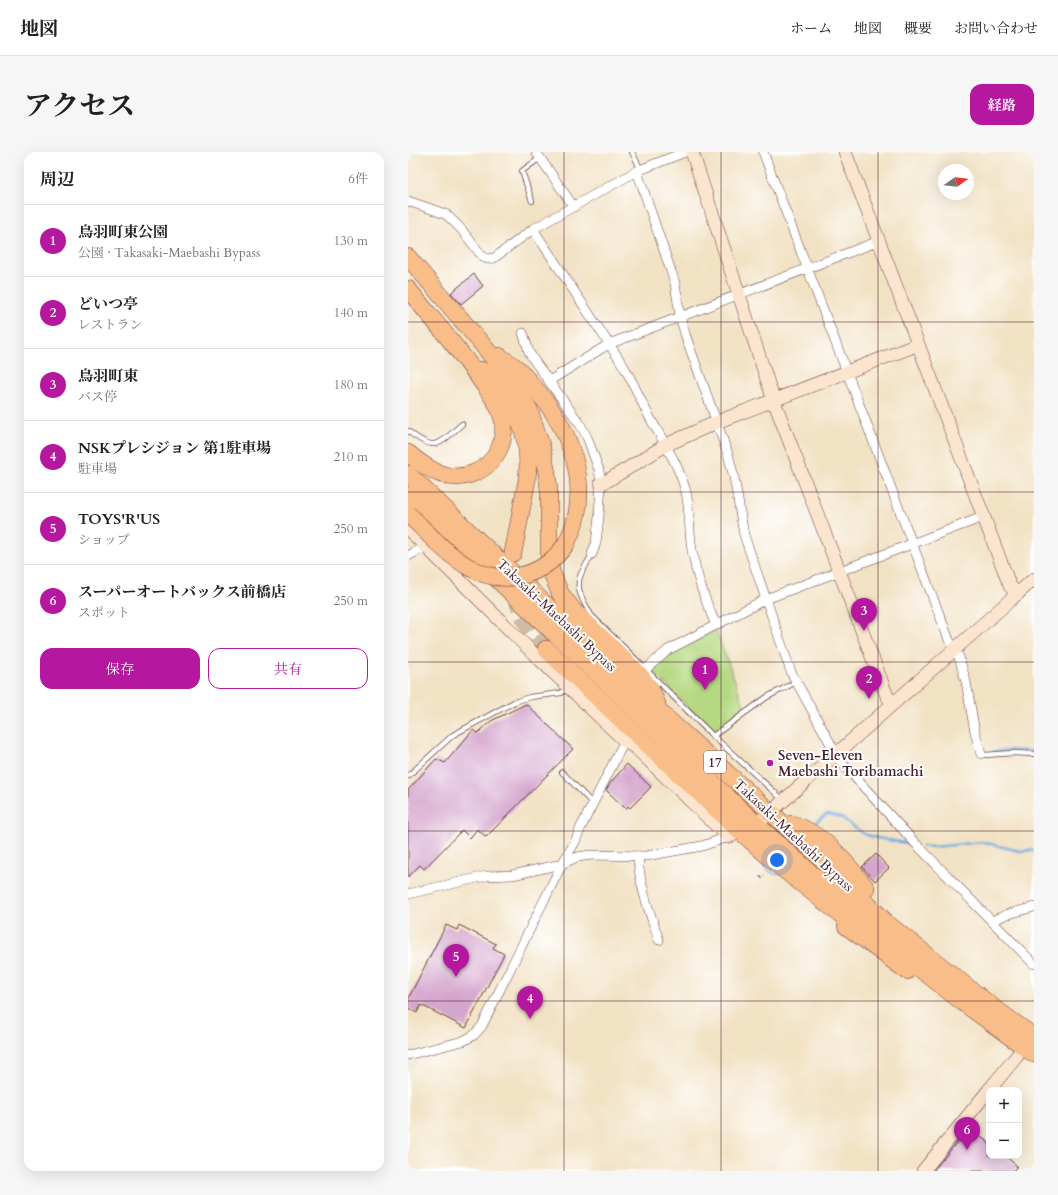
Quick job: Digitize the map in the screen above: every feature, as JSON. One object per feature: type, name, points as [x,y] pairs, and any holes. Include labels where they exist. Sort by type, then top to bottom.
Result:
[{"type":"highway","points":[[410,258],[512,382],[529,409],[542,445],[546,465],[549,490],[548,557],[555,583],[566,602],[573,610],[638,673],[651,690],[662,715]]},
{"type":"highway","points":[[408,289],[465,358],[492,396],[501,415],[503,432],[500,446],[495,457],[489,464],[476,473],[461,477],[440,474],[424,467],[408,454]]},
{"type":"highway","points":[[408,514],[454,557],[477,572],[508,578],[530,574],[551,562],[557,557],[566,544],[574,527],[578,506],[578,475],[570,444],[555,415],[539,393],[519,370],[482,344]]},
{"type":"highway","points":[[465,358],[493,379],[504,392],[516,411],[525,437],[528,467],[513,553]]},
{"type":"highway","name":"Takasaki-Maebashi Bypass","points":[[408,474],[662,715],[777,806],[784,824],[834,869],[889,925],[994,1008],[1030,1046]]},
{"type":"highway","name":"Takasaki-Maebashi Bypass","points":[[408,495],[756,824],[909,960],[961,1001],[1030,1046]]},
{"type":"highway","points":[[546,649],[735,834],[766,867],[928,986],[961,1001]]},
{"type":"highway","points":[[735,834],[876,942],[909,960]]},
{"type":"street","points":[[408,201],[447,215],[461,229],[482,256],[487,259],[494,258],[533,229],[639,170],[685,152]]},
{"type":"street","points":[[692,152],[774,401],[887,696],[893,703]]},
{"type":"street","points":[[764,152],[846,372],[949,640],[959,657],[966,682],[975,732],[981,754]]},
{"type":"street","points":[[845,152],[983,517],[1010,586],[1017,594]]},
{"type":"street","points":[[538,155],[574,207]]},
{"type":"street","points":[[639,170],[675,283],[680,316],[686,337],[717,422],[733,472],[744,535],[791,672],[840,761],[917,845],[1034,964]]},
{"type":"street","points":[[533,229],[633,381],[649,416],[666,445],[681,477],[688,503],[692,550],[696,572],[716,625]]},
{"type":"street","points":[[548,381],[609,344],[878,241]]},
{"type":"street","points":[[523,333],[529,352],[548,381],[580,424],[587,437],[599,470],[601,483],[598,532],[592,554]]},
{"type":"street","points":[[601,483],[607,481],[666,445],[717,422],[917,345]]},
{"type":"street","points":[[646,669],[668,650],[766,599],[983,517]]},
{"type":"street","points":[[408,529],[536,656],[625,741],[636,748],[735,834]]},
{"type":"street","points":[[408,556],[425,545]]},
{"type":"street","points":[[408,894],[486,876],[512,875],[562,864],[578,857],[591,855],[646,856],[702,846],[735,834],[756,824],[1034,579]]},
{"type":"street","points":[[408,1055],[463,1041],[474,1035],[485,1020],[625,741]]},
{"type":"street","points":[[638,856],[638,867],[658,940]]},
{"type":"street","points":[[992,921],[1005,915],[1034,907]]},
{"type":"street","points":[[991,1087],[1017,1056],[1030,1046]]},
{"type":"street","points":[[923,1171],[986,1094]]},
{"type":"lane","points":[[632,152],[639,170]]},
{"type":"lane","points":[[532,202],[522,171],[538,155]]},
{"type":"lane","points":[[408,431],[429,444],[434,445],[444,440],[462,424]]},
{"type":"lane","points":[[592,554],[581,574],[578,586],[580,595],[591,614],[713,736],[777,806]]},
{"type":"lane","points":[[713,736],[767,697],[796,682]]},
{"type":"lane","points":[[408,776],[453,735],[514,702],[530,697],[562,693],[569,687]]},
{"type":"lane","points":[[981,754],[1034,754]]},
{"type":"lane","points":[[562,772],[593,804]]},
{"type":"path","points":[[760,876],[762,878],[764,875]]},
{"type":"green space","points":[[716,630],[745,708],[715,730],[710,729],[654,672],[653,666],[664,657]]},
{"type":"building","points":[[474,274],[483,286],[461,304],[451,293]]},
{"type":"building","points":[[526,704],[573,749],[486,837],[477,829],[470,838],[462,830],[424,869],[420,865],[408,877],[408,790],[436,759],[445,763],[473,730],[478,733],[491,721]]},
{"type":"building","points":[[627,764],[651,787],[630,808],[628,806],[626,809],[606,790]]},
{"type":"building","points":[[876,854],[889,868],[875,881],[862,867]]},
{"type":"building","points":[[446,925],[457,930],[459,925],[496,944],[493,948],[504,954],[466,1028],[421,1005],[417,1013],[408,1008],[408,999]]},
{"type":"building","points":[[969,1128],[986,1141],[986,1159],[1009,1159],[1017,1166],[1013,1171],[933,1171]]},
{"type":"waterway","points":[[993,752],[1011,750],[1034,751]]},
{"type":"waterway","points":[[816,822],[827,814],[841,817],[867,835],[911,844]]},
{"type":"waterway","points":[[922,846],[933,847],[983,842],[1019,851],[1034,850]]},
{"type":"tunnel","points":[[515,592],[526,623],[546,649]]},
{"type":"place","name":"鳥羽町東","points":[[864,631]]},
{"type":"place","name":"鳥羽町東公園","points":[[705,690]]},
{"type":"place","name":"どいつ亭","points":[[869,699]]},
{"type":"place","name":"Seven-Eleven Maebashi Toribamachi","points":[[770,763]]},
{"type":"place","name":"TOYS'R'US","points":[[456,977]]},
{"type":"place","name":"NSKプレシジョン 第1駐車場","points":[[530,1019]]},
{"type":"place","name":"スーパーオートバックス前橋店","points":[[967,1150]]}]
